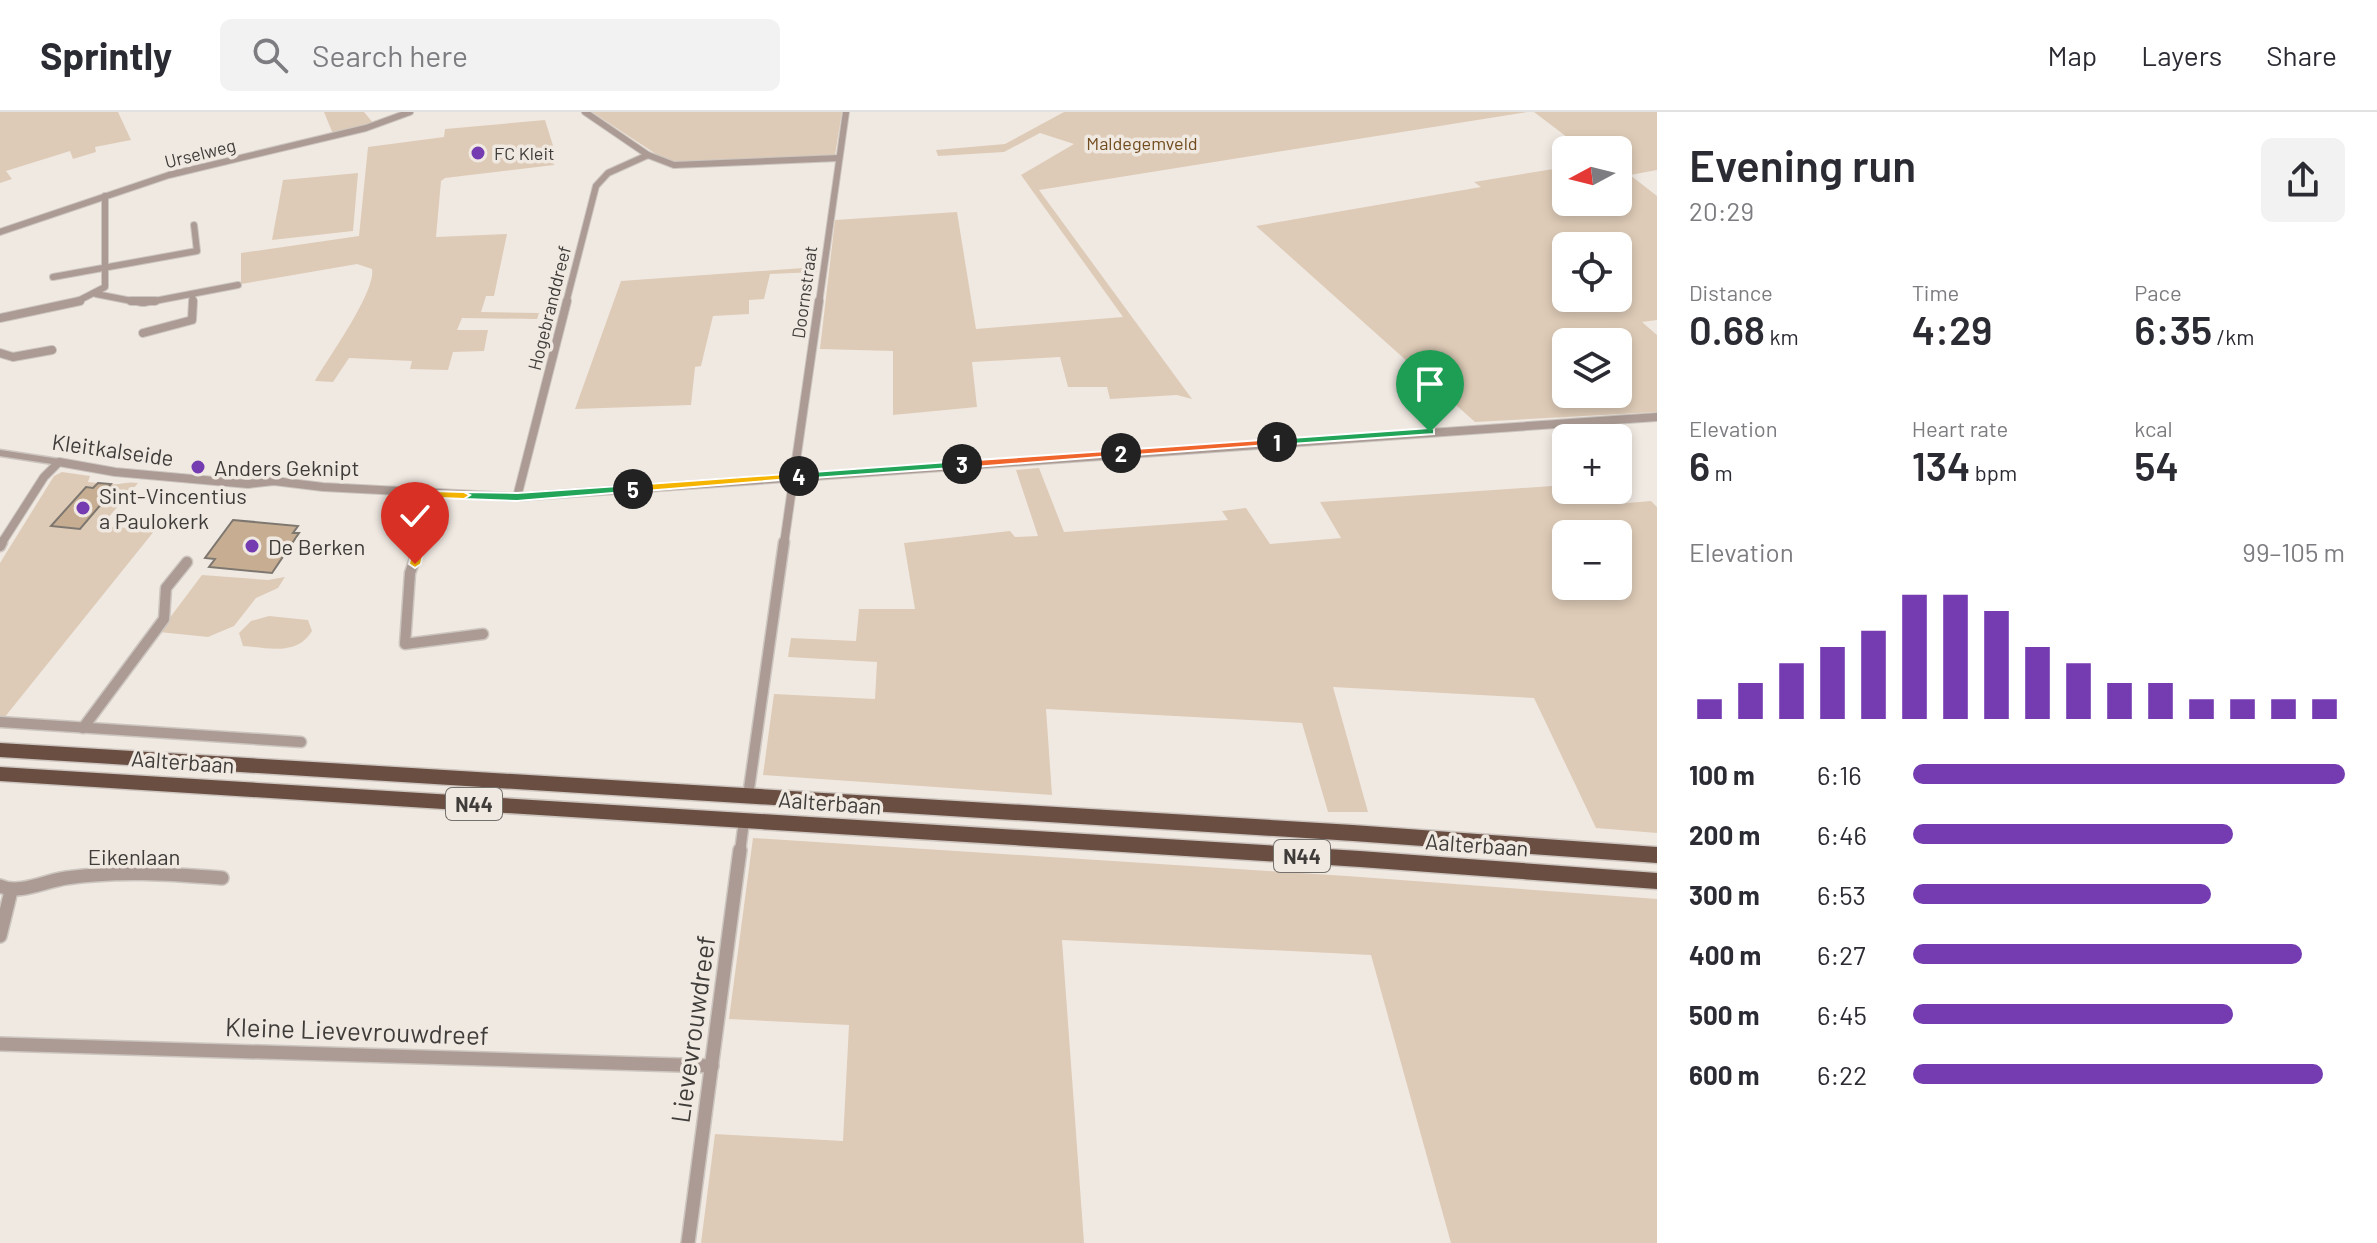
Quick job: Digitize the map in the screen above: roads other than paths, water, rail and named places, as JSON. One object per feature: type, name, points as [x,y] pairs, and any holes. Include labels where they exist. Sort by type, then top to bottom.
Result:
[{"type":"highway","name":"Aalterbaan","points":[[0,750],[1657,855]]},
{"type":"highway","name":"Aalterbaan","points":[[0,774],[1360,859],[1657,881]]},
{"type":"street","name":"Urselweg","points":[[0,232],[194,168],[366,128],[410,112]]},
{"type":"street","points":[[585,112],[648,155],[667,164],[689,166],[839,158]]},
{"type":"street","name":"Doornstraat","points":[[794,476],[846,112]]},
{"type":"street","name":"Hogebranddreef","points":[[517,497],[596,186],[608,173],[648,155]]},
{"type":"street","points":[[0,318],[78,302],[96,294],[106,285],[105,196]]},
{"type":"street","points":[[53,277],[197,251],[194,225]]},
{"type":"street","points":[[96,294],[143,303],[238,285]]},
{"type":"street","points":[[143,333],[192,320],[192,294]]},
{"type":"street","points":[[0,353],[13,357],[52,350]]},
{"type":"street","name":"Kleitkalseide","points":[[0,453],[115,472],[248,484],[274,481],[517,497],[1657,417]]},
{"type":"street","points":[[0,546],[44,477],[59,462]]},
{"type":"street","points":[[748,796],[794,476]]},
{"type":"street","points":[[437,494],[425,516],[419,554],[410,573],[405,644],[483,634]]},
{"type":"street","points":[[83,728],[164,619],[166,588],[187,562]]},
{"type":"street","name":"Aalterbaan","points":[[0,722],[301,742]]},
{"type":"street","name":"Lievevrouwdreef","points":[[688,1243],[744,821]]},
{"type":"street","name":"Eikenlaan","points":[[6,889],[118,871],[222,878]]},
{"type":"street","points":[[0,936],[6,889]]},
{"type":"street","name":"Kleine Lievevrouwdreef","points":[[0,1044],[712,1066]]},
{"type":"place","name":"FC Kleit","points":[[478,153]]},
{"type":"place","name":"Anders Geknipt","points":[[198,467]]},
{"type":"place","name":"Sint-Vincentius a Paulokerk","points":[[83,508]]},
{"type":"place","name":"De Berken","points":[[252,546]]},
{"type":"park label","name":"Maldegemveld","points":[[1142,143]]}]
